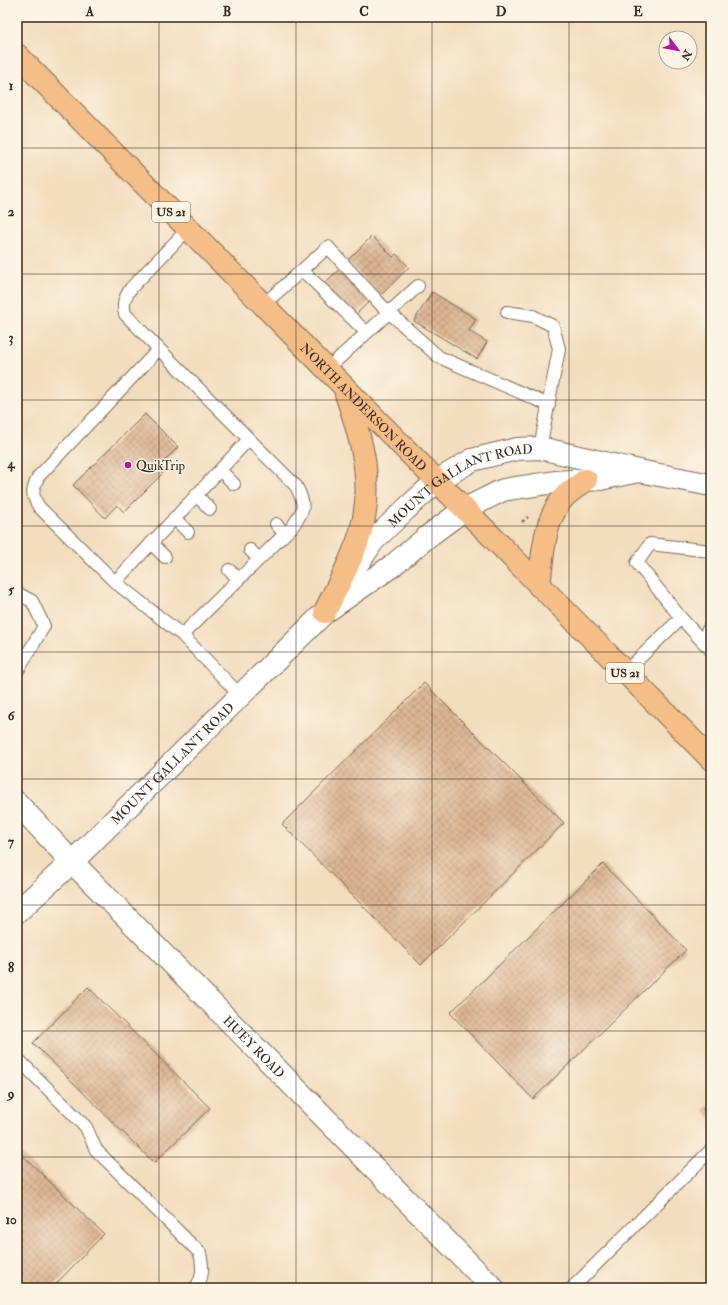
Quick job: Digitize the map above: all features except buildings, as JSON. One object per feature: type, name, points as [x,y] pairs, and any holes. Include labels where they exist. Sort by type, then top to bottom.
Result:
[{"type":"main road","name":"NORTH ANDERSON ROAD","points":[[17,55],[344,389],[466,509],[539,586],[711,760]]},
{"type":"main road","points":[[325,612],[360,535],[367,505],[366,469],[361,438],[344,389]]},
{"type":"main road","points":[[539,586],[546,534],[553,513],[566,496],[586,480]]},
{"type":"street","name":"MOUNT GALLANT ROAD","points":[[325,612],[374,540],[437,481],[472,460],[517,449],[540,448],[639,471],[711,485]]},
{"type":"street","name":"MOUNT GALLANT ROAD","points":[[17,912],[72,862],[325,612],[392,566],[466,509],[503,490],[555,482],[600,479],[639,471]]},
{"type":"street","name":"HUEY ROAD","points":[[17,803],[72,862],[493,1288]]},
{"type":"lane","points":[[182,635],[210,599],[239,580],[285,534],[301,515],[304,506],[302,497],[296,486],[125,314],[123,307],[125,298],[130,288],[188,229]]},
{"type":"lane","points":[[262,305],[328,247],[388,312],[439,357],[549,405]]},
{"type":"lane","points":[[302,270],[366,332]]},
{"type":"lane","points":[[326,370],[418,286]]},
{"type":"lane","points":[[507,312],[534,316],[553,326],[559,349],[540,448]]},
{"type":"lane","points":[[159,349],[38,477],[33,490],[33,497],[39,507],[115,582],[182,635],[240,695]]},
{"type":"lane","points":[[115,582],[249,439]]},
{"type":"lane","points":[[220,470],[234,484]]},
{"type":"lane","points":[[196,495],[210,509]]},
{"type":"lane","points":[[174,518],[188,532]]},
{"type":"lane","points":[[276,524],[285,534]]},
{"type":"lane","points":[[151,543],[166,557]]},
{"type":"lane","points":[[711,550],[650,544],[638,563],[681,618],[711,650]]},
{"type":"lane","points":[[250,550],[259,559]]},
{"type":"lane","points":[[229,570],[239,580]]},
{"type":"lane","points":[[17,593],[32,601],[44,626],[17,672]]},
{"type":"lane","points":[[625,672],[681,618]]},
{"type":"lane","points":[[702,641],[711,624]]},
{"type":"lane","points":[[17,1058],[86,1127],[96,1150],[200,1253],[203,1264],[201,1282],[196,1288]]},
{"type":"lane","points":[[572,1288],[711,1150]]},
{"type":"path","points":[[524,512],[534,521]]},
{"type":"place","name":"QuikTrip","points":[[128,465]]}]
